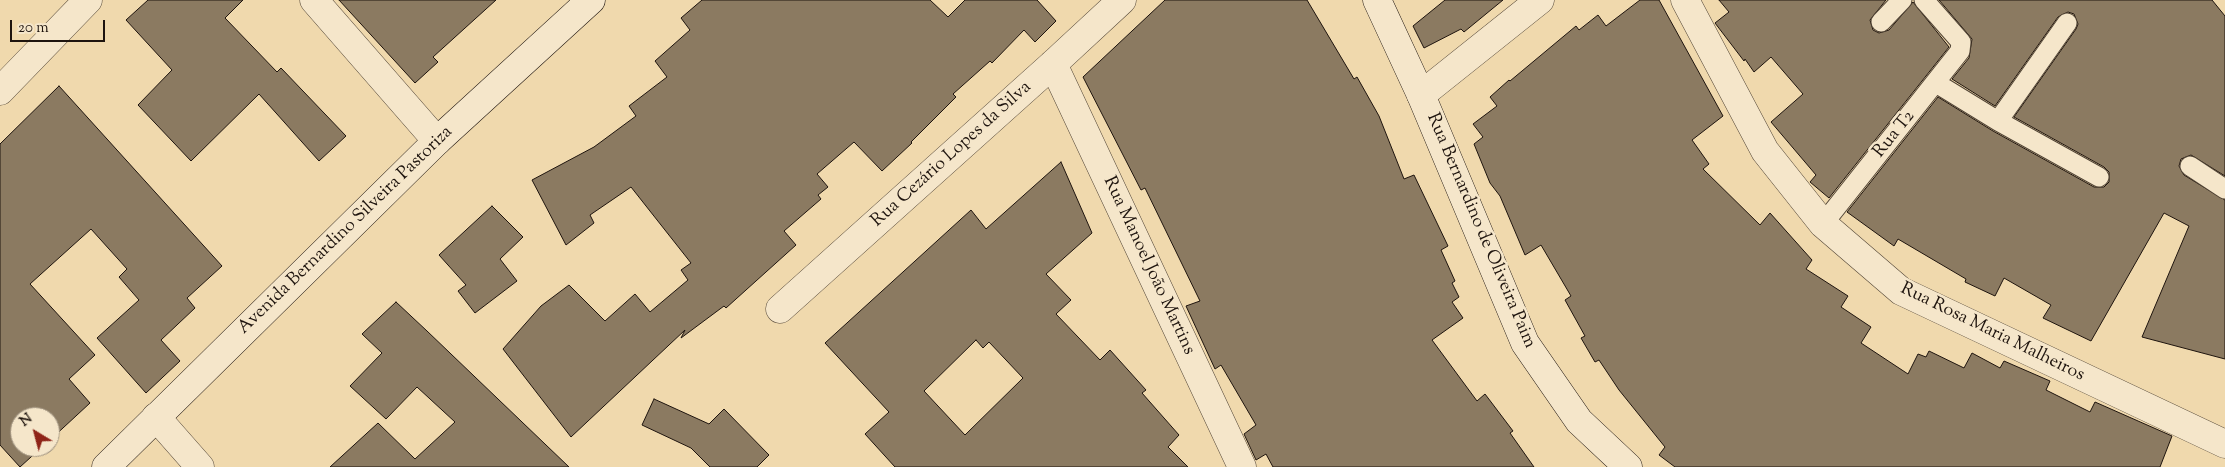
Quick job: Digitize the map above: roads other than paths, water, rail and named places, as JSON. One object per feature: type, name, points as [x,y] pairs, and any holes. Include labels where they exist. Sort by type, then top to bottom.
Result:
[{"type":"street","points":[[0,91],[88,0]]},
{"type":"street","points":[[314,0],[437,141]]},
{"type":"street","name":"Avenida Bernardino Silveira Pastoriza","points":[[106,467],[437,141],[591,0]]},
{"type":"street","name":"Rua Cezário Lopes da Silva","points":[[780,309],[1122,0]]},
{"type":"street","name":"Rua Bernardino de Oliveira Paim","points":[[1377,0],[1421,95],[1525,343],[1579,421],[1628,467]]},
{"type":"street","points":[[1421,95],[1540,0]]},
{"type":"street","name":"Rua Rosa Maria Malheiros","points":[[1685,0],[1765,151],[1822,224],[1901,291],[2225,444]]},
{"type":"street","name":"Rua Manoel João Martins","points":[[1053,64],[1242,467]]},
{"type":"street","points":[[156,417],[200,467]]},
{"type":"lane","points":[[1881,22],[1902,0]]},
{"type":"lane","name":"Rua T2","points":[[1822,224],[1960,51],[1961,42],[1924,0]]},
{"type":"lane","points":[[1998,121],[2067,23]]},
{"type":"lane","points":[[1936,83],[1998,121],[2100,176]]},
{"type":"lane","points":[[2190,166],[2225,189]]}]
